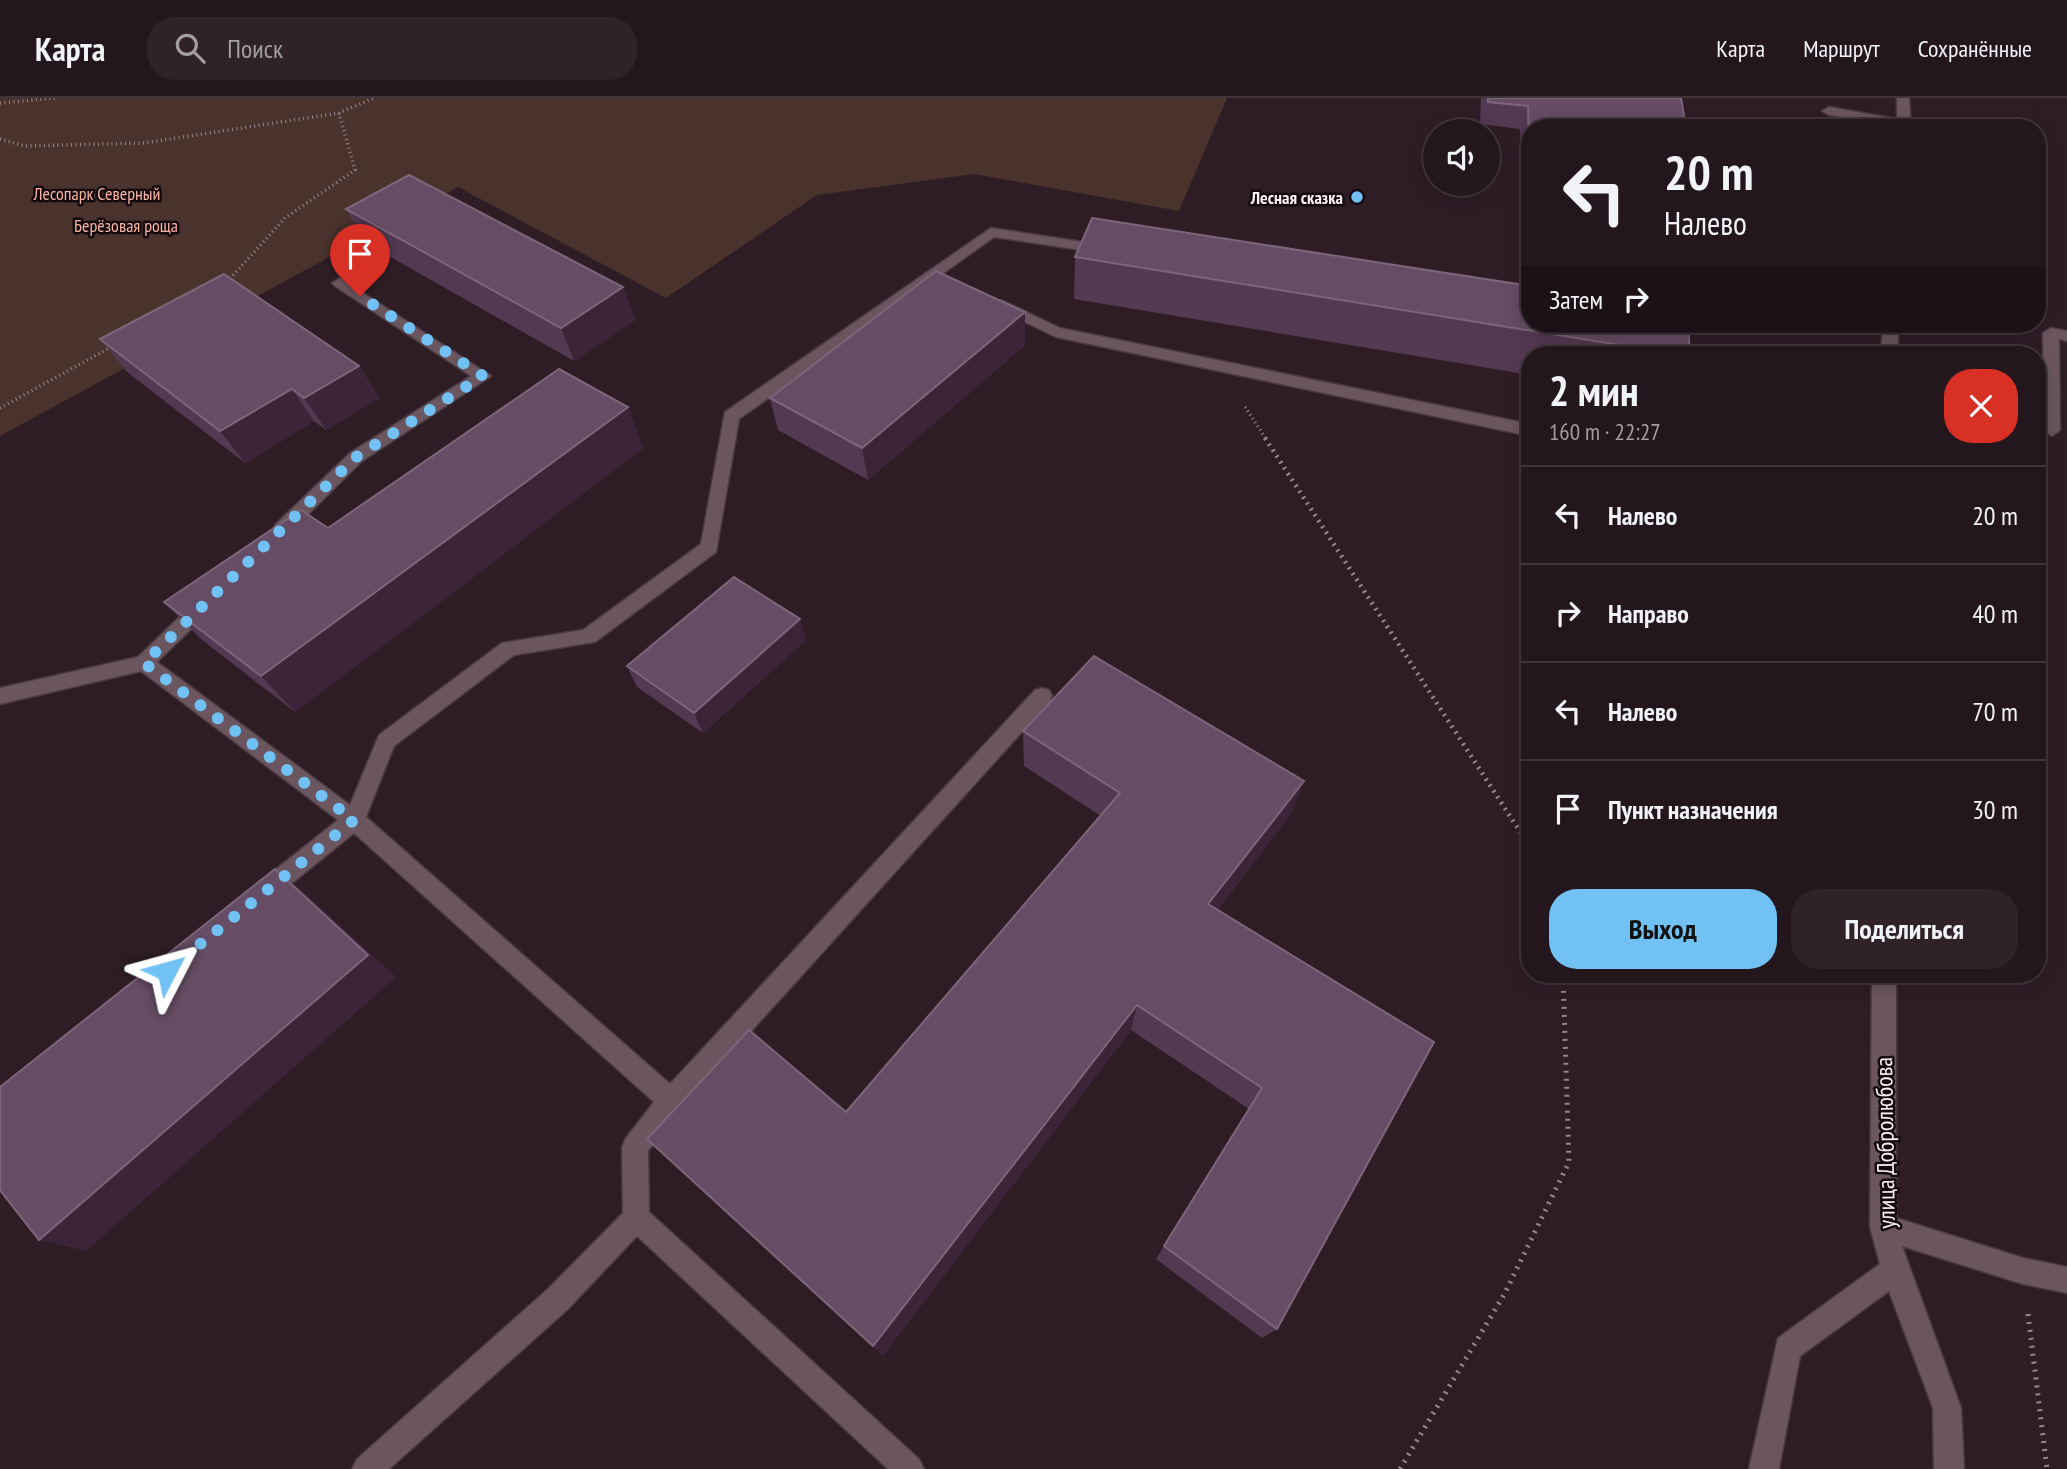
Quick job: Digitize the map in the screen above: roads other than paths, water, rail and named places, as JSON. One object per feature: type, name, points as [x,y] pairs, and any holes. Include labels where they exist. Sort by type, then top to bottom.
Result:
[{"type":"street","points":[[1903,98],[1904,119]]},
{"type":"street","points":[[1829,111],[1869,119]]},
{"type":"street","points":[[247,906],[354,820],[386,741],[509,648],[588,638],[710,547],[731,416],[938,276],[991,232],[1129,253]]},
{"type":"street","points":[[269,541],[356,457],[483,376],[340,283]]},
{"type":"street","points":[[982,297],[1056,332],[1521,428]]},
{"type":"street","points":[[2052,430],[2051,333],[2067,336]]},
{"type":"street","points":[[0,696],[144,663],[221,588]]},
{"type":"street","points":[[144,663],[354,820],[671,1101]]},
{"type":"street","points":[[368,1469],[558,1299],[636,1218],[635,1147],[671,1101],[1042,696]]},
{"type":"street","name":"улица Добролюбова","points":[[1884,983],[1883,1227],[1895,1270],[1947,1408],[1949,1469]]},
{"type":"street","points":[[636,1218],[909,1469]]},
{"type":"street","points":[[1883,1227],[2023,1271],[2067,1280]]},
{"type":"street","points":[[1764,1469],[1788,1348],[1895,1270]]},
{"type":"place","name":"Лесная сказка","points":[[1357,197]]},
{"type":"park label","name":"Лесопарк Северный","points":[[97,193]]},
{"type":"park label","name":"Берёзовая роща","points":[[126,225]]}]
